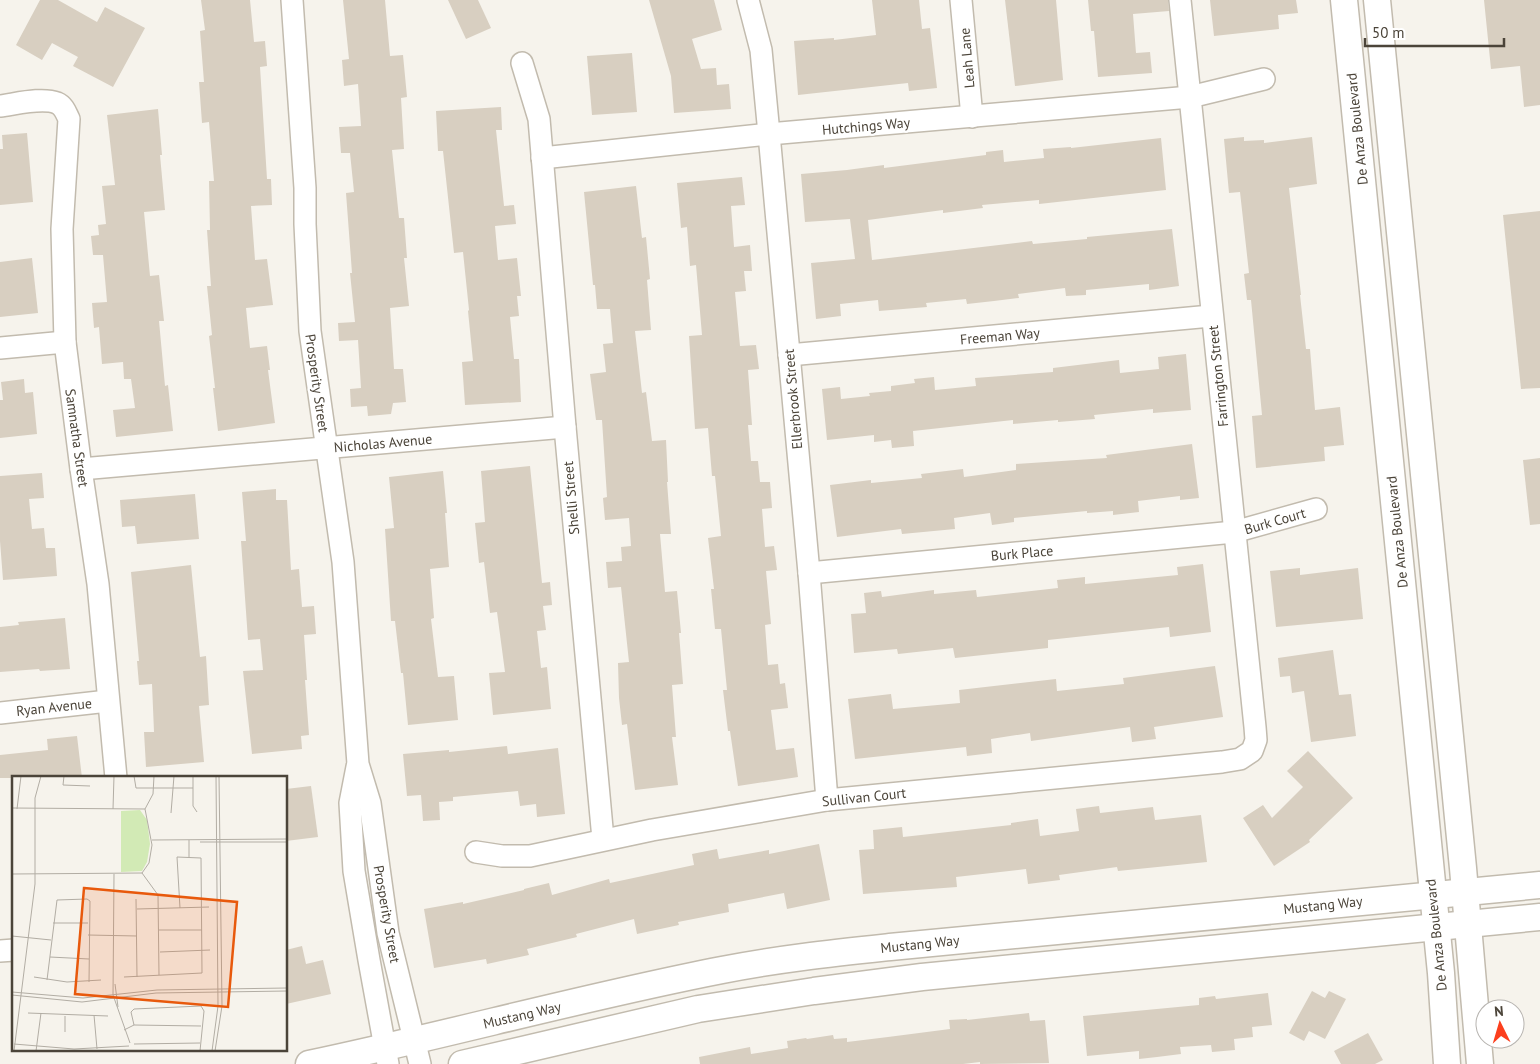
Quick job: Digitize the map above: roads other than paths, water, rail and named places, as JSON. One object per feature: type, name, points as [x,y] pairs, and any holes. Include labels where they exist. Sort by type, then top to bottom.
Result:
[{"type":"street","name":"Prosperity Street","points":[[292,0],[305,188],[310,332],[343,562],[358,764],[370,803],[388,933],[417,1052]]},
{"type":"street","name":"Ellerbrook Street","points":[[748,0],[760,50],[769,134],[809,573],[827,800]]},
{"type":"street","name":"Leah Lane","points":[[961,0],[972,116]]},
{"type":"street","name":"Farrington Street","points":[[1180,0],[1211,316],[1255,727],[1256,740],[1252,751]]},
{"type":"street","name":"De Anza Boulevard","points":[[1344,0],[1441,973],[1448,1064]]},
{"type":"street","points":[[1377,0],[1465,892],[1480,1064]]},
{"type":"street","name":"Shelli Street","points":[[522,63],[539,119],[565,427],[604,839]]},
{"type":"street","name":"Hutchings Way","points":[[542,158],[769,134],[1190,97],[1264,79]]},
{"type":"street","name":"Samnatha Street","points":[[0,106],[36,101],[56,103],[64,109],[69,119],[62,229],[66,342],[81,469],[98,584],[116,776]]},
{"type":"street","name":"Freeman Way","points":[[789,355],[1211,316]]},
{"type":"street","points":[[0,348],[66,342]]},
{"type":"street","name":"Nicholas Avenue","points":[[81,469],[565,427]]},
{"type":"street","name":"Burk Court","points":[[1234,532],[1316,509]]},
{"type":"street","name":"Burk Place","points":[[809,573],[1234,532]]},
{"type":"street","name":"Ryan Avenue","points":[[0,713],[108,702]]},
{"type":"street","name":"Sullivan Court","points":[[476,852],[502,856],[530,856],[604,839],[827,800],[1188,766],[1240,759],[1252,751]]},
{"type":"street","name":"Prosperity Street","points":[[358,764],[350,803],[354,871],[386,1056]]},
{"type":"street","name":"Mustang Way","points":[[309,1064],[417,1052],[597,997],[723,970],[817,956],[900,946],[1540,885]]},
{"type":"street","points":[[462,1064],[698,1009],[814,991],[922,977],[1540,917]]}]
